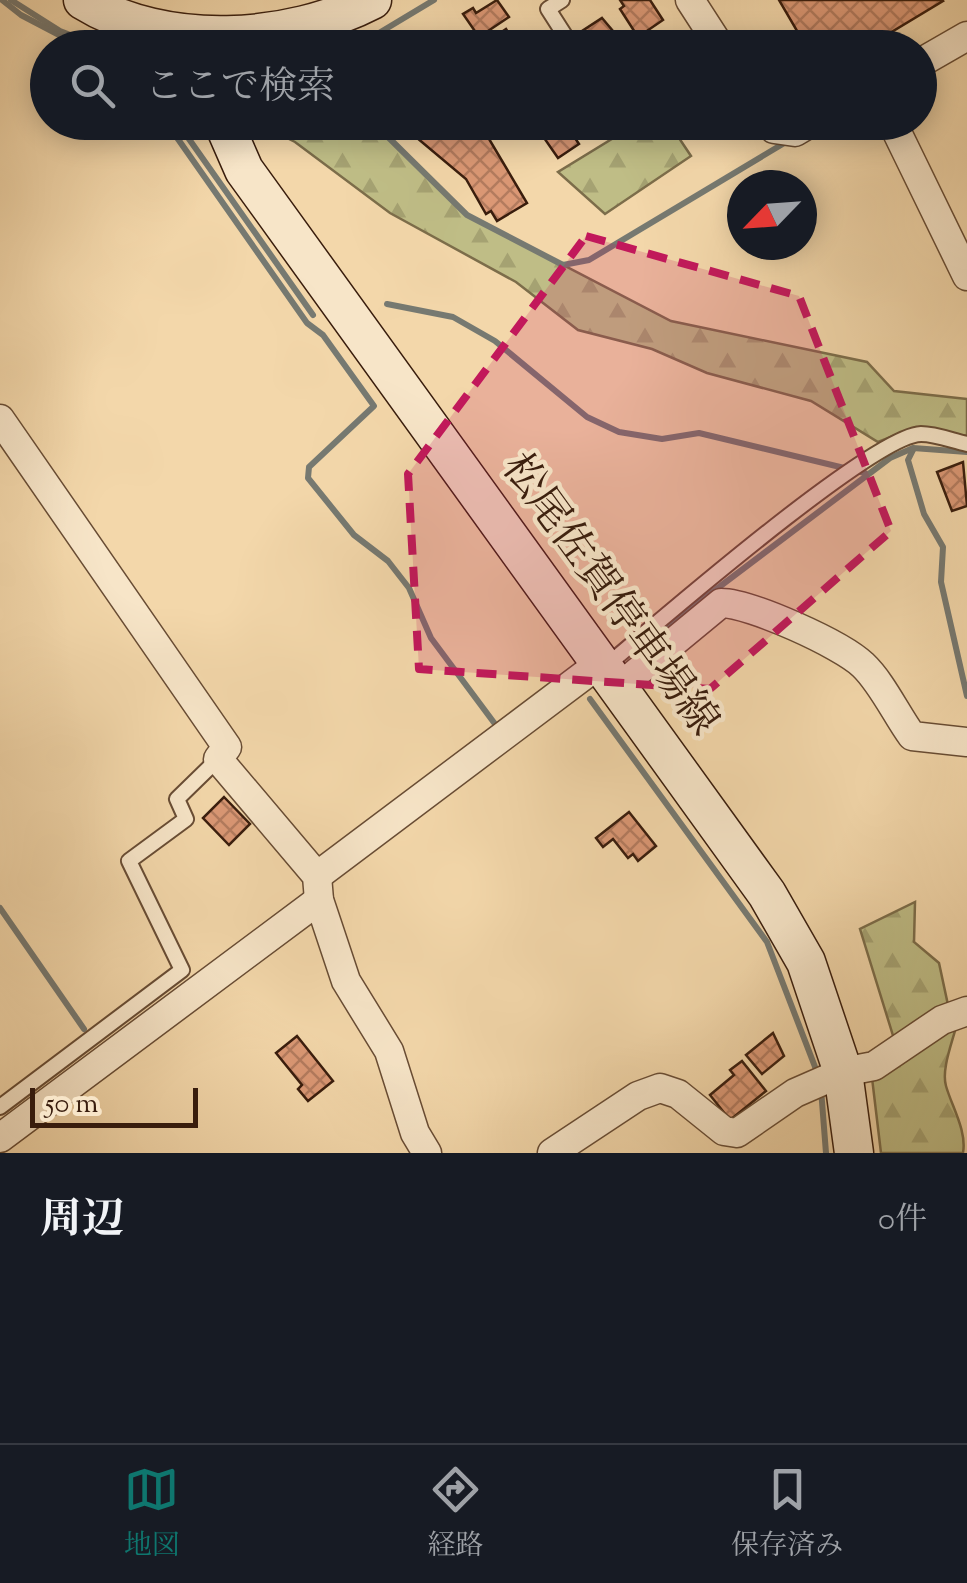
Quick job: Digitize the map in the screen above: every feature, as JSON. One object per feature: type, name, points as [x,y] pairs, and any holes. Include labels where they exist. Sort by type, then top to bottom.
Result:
[{"type":"main road","points":[[84,0],[108,16],[163,30]]},
{"type":"main road","points":[[291,30],[372,0]]},
{"type":"main road","name":"松尾佐賀停車場線","points":[[231,140],[244,170],[767,894],[806,962],[828,1078],[854,1153]]},
{"type":"street","points":[[690,0],[709,30]]},
{"type":"street","points":[[937,53],[967,36]]},
{"type":"street","points":[[901,140],[967,276]]},
{"type":"street","points":[[0,419],[227,747],[218,760],[318,888],[346,982],[389,1051],[415,1133],[427,1153]]},
{"type":"street","points":[[0,1138],[587,674],[611,677],[714,592],[796,627],[862,664],[912,736],[967,742]]},
{"type":"street","points":[[552,1153],[638,1096],[660,1088],[678,1094],[721,1144],[828,1078],[874,1066],[942,1020],[967,1011]]},
{"type":"lane","points":[[561,30],[548,9],[562,0]]},
{"type":"lane","points":[[714,592],[882,448],[920,434],[967,444]]},
{"type":"lane","points":[[0,1107],[182,970],[128,860],[186,819],[177,799],[218,760]]},
{"type":"highlighted area","points":[[586,236],[799,296],[891,531],[710,689],[419,669],[408,474]]},
{"type":"green space","points":[[291,140],[391,140],[467,215],[671,321],[867,362],[894,391],[967,399],[967,436],[916,427],[878,442],[811,401],[707,373],[652,349],[578,330],[516,282],[390,213]]},
{"type":"green space","points":[[610,140],[680,140],[691,156],[605,214],[558,172]]},
{"type":"green space","points":[[915,902],[914,942],[939,963],[948,1005],[895,1042],[860,929]]},
{"type":"green space","points":[[957,1023],[945,1079],[961,1128],[963,1153],[881,1153],[872,1078]]},
{"type":"building","points":[[497,0],[509,17],[490,30],[474,30],[463,14],[473,8],[476,13]]},
{"type":"building","points":[[620,0],[650,0],[663,20],[648,30],[634,30],[620,9],[624,6]]},
{"type":"building","points":[[779,0],[943,1],[895,30],[796,30]]},
{"type":"building","points":[[602,18],[612,30],[584,30]]},
{"type":"building","points":[[419,140],[490,140],[527,203],[497,221],[491,211],[486,214],[466,179]]},
{"type":"building","points":[[545,140],[576,140],[579,144],[558,158]]},
{"type":"building","points":[[963,462],[967,506],[952,511],[937,472]]},
{"type":"building","points":[[703,702],[714,722],[701,728],[699,723],[691,727],[686,719],[694,715],[691,709]]},
{"type":"building","points":[[224,797],[250,824],[229,845],[203,818]]},
{"type":"building","points":[[629,812],[656,846],[638,861],[633,854],[628,858],[613,839],[603,847],[596,838]]},
{"type":"building","points":[[773,1033],[784,1056],[762,1074],[746,1055]]},
{"type":"building","points":[[297,1036],[333,1081],[308,1101],[298,1089],[302,1085],[276,1053]]},
{"type":"building","points":[[742,1061],[766,1091],[730,1120],[710,1095],[734,1075],[730,1070]]},
{"type":"waterway","points":[[2,0],[50,30]]},
{"type":"waterway","points":[[11,0],[58,30]]},
{"type":"waterway","points":[[384,30],[434,0]]},
{"type":"waterway","points":[[179,140],[307,323],[323,335],[374,406],[309,467],[308,478],[354,535],[388,561],[409,588],[431,638],[495,724]]},
{"type":"waterway","points":[[190,140],[313,315]]},
{"type":"waterway","points":[[391,140],[467,215],[563,265],[589,260],[786,142]]},
{"type":"waterway","points":[[387,304],[453,317],[495,341],[587,417],[619,432],[662,439],[699,433],[865,473]]},
{"type":"waterway","points":[[637,649],[890,458],[913,448],[967,452]]},
{"type":"waterway","points":[[913,450],[908,460],[924,514],[943,547],[941,582],[967,696]]},
{"type":"waterway","points":[[590,699],[767,942],[817,1072]]},
{"type":"waterway","points":[[0,908],[84,1029]]},
{"type":"waterway","points":[[821,1089],[826,1153]]}]
